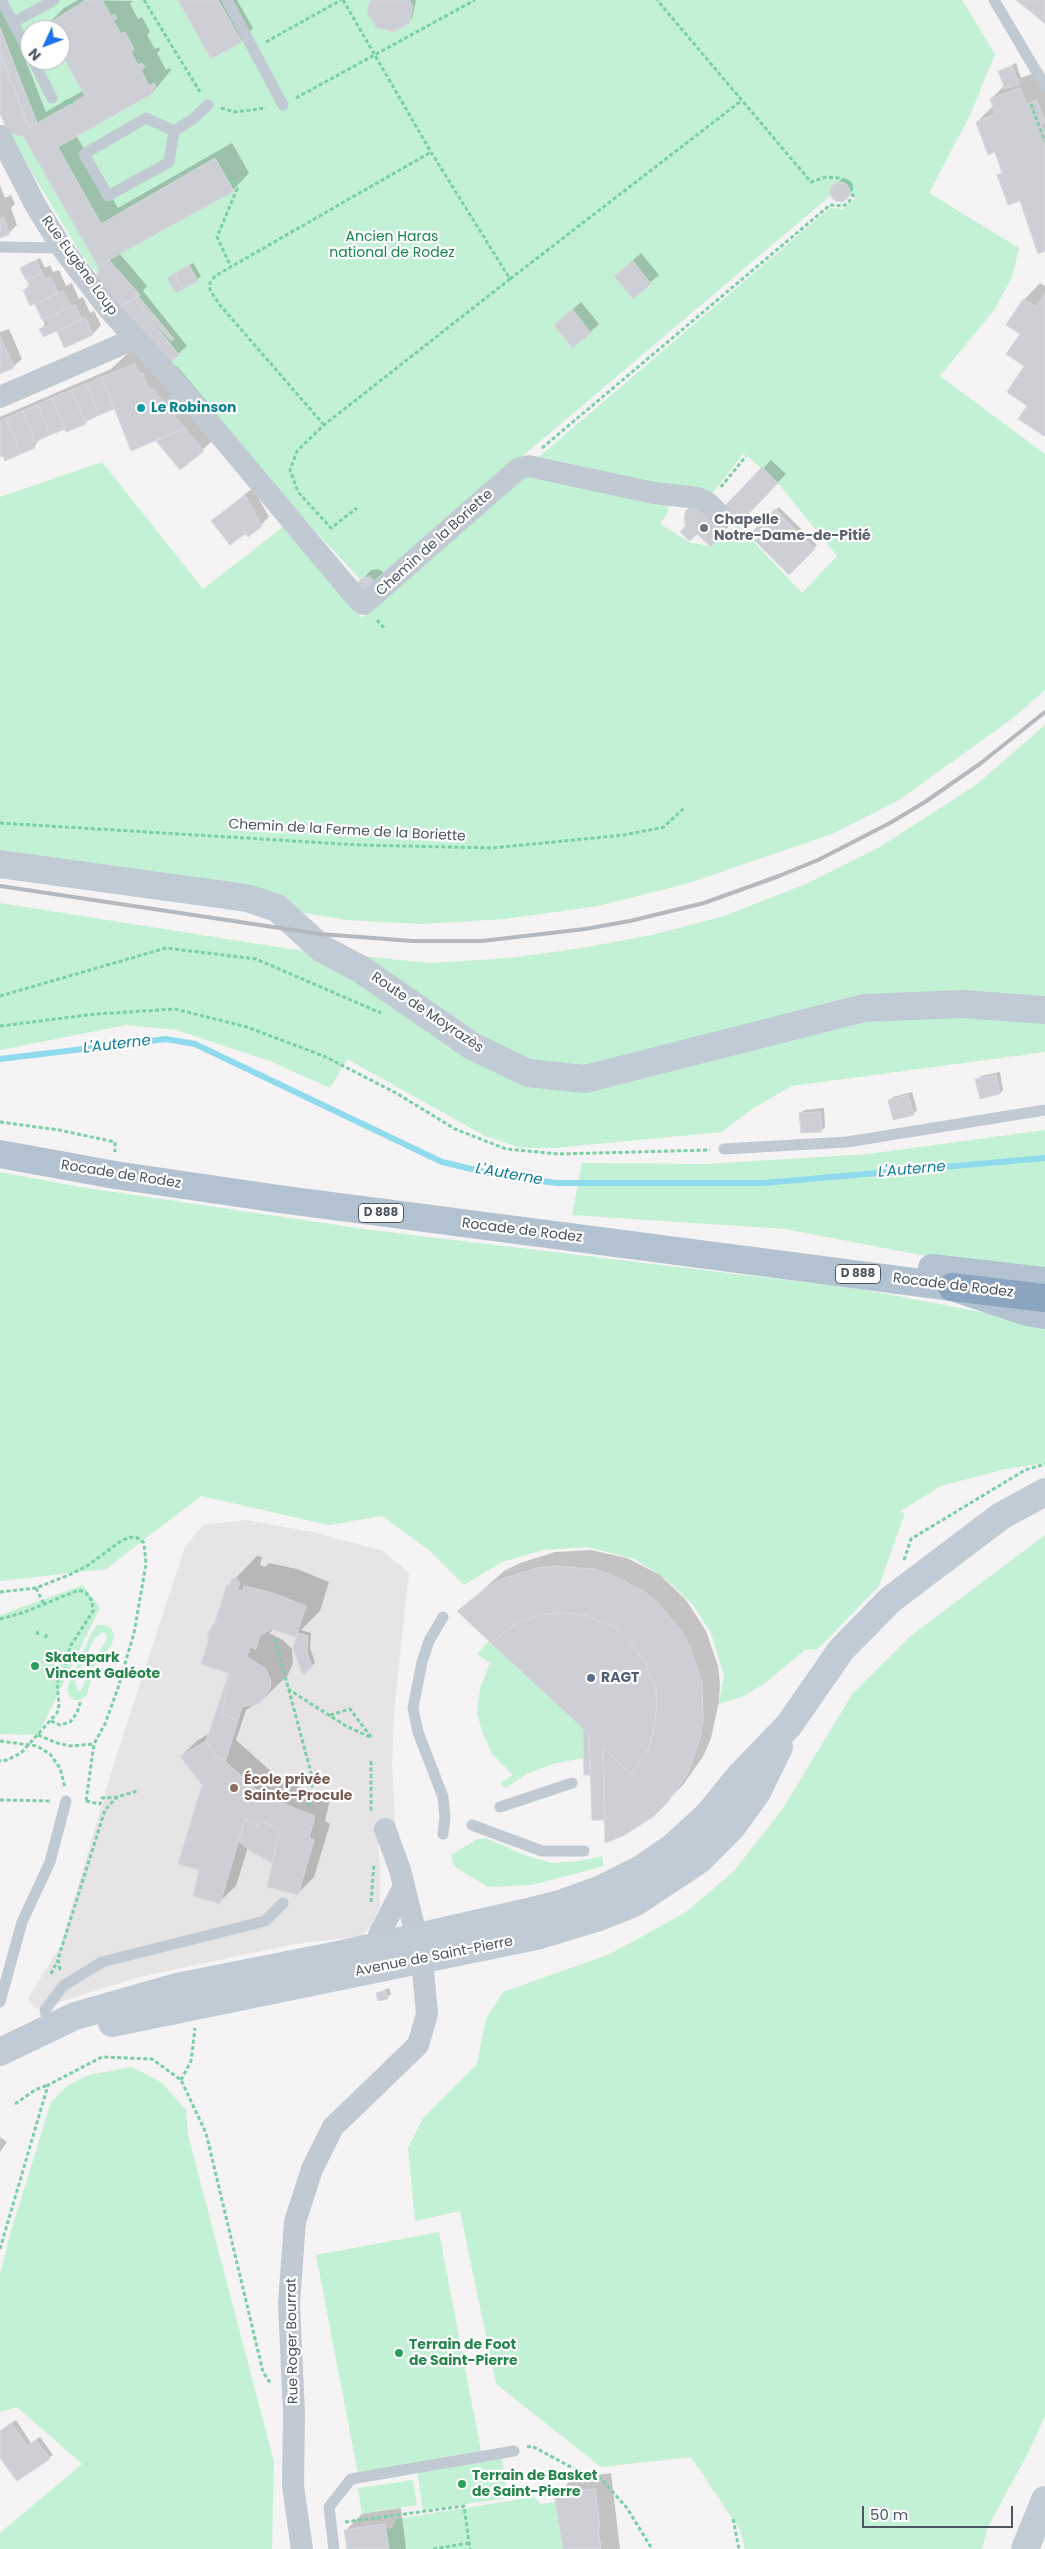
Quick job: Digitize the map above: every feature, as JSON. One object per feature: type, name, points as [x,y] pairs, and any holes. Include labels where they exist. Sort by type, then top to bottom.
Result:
[{"type":"highway","name":"Rocade de Rodez","points":[[952,1287],[1045,1298]]},
{"type":"main road","name":"Rocade de Rodez","points":[[0,1154],[115,1175],[289,1200],[952,1287]]},
{"type":"main road","points":[[764,1262],[787,1248],[1045,1281]]},
{"type":"main road","points":[[952,1287],[1027,1312],[1045,1315]]},
{"type":"street","name":"Rue Eugène Loup","points":[[0,136],[36,206],[62,248],[134,339]]},
{"type":"street","name":"Chemin de la Boriette","points":[[134,339],[183,391],[359,601],[364,604],[518,469]]},
{"type":"street","points":[[0,397],[134,339]]},
{"type":"street","points":[[518,469],[528,466],[654,493],[690,496],[715,510]]},
{"type":"street","name":"Route de Moyrazès","points":[[0,864],[247,898],[278,908],[321,948],[362,970],[472,1046],[528,1073],[585,1080],[864,1008],[963,1004],[1045,1010]]},
{"type":"street","name":"Avenue de Saint-Pierre","points":[[419,1949],[599,1890],[641,1869],[674,1847],[708,1815],[738,1778],[789,1725],[841,1650],[890,1600],[1001,1516],[1045,1492]]},
{"type":"street","name":"Avenue de Saint-Pierre","points":[[0,2052],[75,2016],[177,1987],[419,1949],[536,1936],[567,1928],[634,1903],[699,1860],[732,1827],[757,1792],[789,1725]]},
{"type":"street","name":"Rue Roger Bourrat","points":[[302,2549],[293,2486],[294,2414],[289,2303],[295,2222],[312,2169],[334,2127],[418,2045],[427,2014],[419,1949],[404,1886],[385,1829]]},
{"type":"street","points":[[384,1956],[379,1934],[404,1886]]},
{"type":"street","name":"Avenue de Saint-Pierre","points":[[0,2071],[83,2032],[106,2024],[302,1984],[384,1956]]},
{"type":"street","points":[[1025,2549],[1045,2500]]},
{"type":"lane","points":[[1,0],[20,34]]},
{"type":"lane","points":[[14,22],[54,0]]},
{"type":"lane","points":[[227,0],[255,49],[283,105]]},
{"type":"lane","points":[[994,0],[1045,86]]},
{"type":"lane","points":[[38,70],[52,98]]},
{"type":"lane","points":[[174,131],[146,118],[84,154],[108,196],[169,162],[174,131],[192,120],[208,105]]},
{"type":"lane","points":[[0,248],[62,248]]},
{"type":"lane","points":[[166,406],[183,391]]},
{"type":"lane","points":[[724,1149],[847,1142],[1045,1110]]},
{"type":"lane","points":[[443,1617],[429,1641],[424,1655],[413,1708],[418,1732],[443,1797],[445,1817],[443,1834]]},
{"type":"lane","points":[[500,1807],[572,1783]]},
{"type":"lane","points":[[0,2002],[22,1922],[50,1862],[66,1801]]},
{"type":"lane","points":[[472,1824],[542,1852],[584,1851]]},
{"type":"lane","points":[[49,2027],[45,2010],[63,1986],[102,1962],[265,1921],[283,1903]]},
{"type":"lane","points":[[334,2549],[329,2507],[351,2479],[514,2450]]},
{"type":"path","points":[[144,0],[208,105],[234,112],[283,105],[475,0]]},
{"type":"path","points":[[255,49],[342,0],[431,152],[510,279]]},
{"type":"path","points":[[518,469],[830,205],[843,206],[851,200],[853,192],[847,181],[826,177],[811,182],[657,0]]},
{"type":"path","points":[[357,508],[331,528],[298,492],[290,470],[297,451],[324,425],[741,101]]},
{"type":"path","points":[[1031,104],[1045,142]]},
{"type":"path","points":[[324,425],[219,304],[210,290],[210,283],[215,276],[431,152]]},
{"type":"path","points":[[230,177],[237,189],[216,237],[231,267]]},
{"type":"path","points":[[715,510],[746,456]]},
{"type":"path","name":"Chemin de la Ferme de la Boriette","points":[[0,823],[359,845],[492,848],[624,835],[664,826],[684,807]]},
{"type":"path","points":[[0,996],[166,948],[256,959],[382,1014]]},
{"type":"path","points":[[0,1026],[96,1014],[175,1009],[246,1027],[326,1057],[396,1093],[455,1129],[506,1149],[558,1154],[724,1149]]},
{"type":"path","points":[[0,1122],[59,1130],[115,1142],[115,1175]]},
{"type":"path","points":[[0,1592],[36,1588],[87,1566],[121,1541],[130,1537],[138,1538],[144,1543],[146,1564],[134,1633],[118,1688],[105,1724],[94,1744],[86,1801]]},
{"type":"path","points":[[36,1588],[44,1604]]},
{"type":"path","points":[[0,1619],[78,1590],[86,1593],[92,1601],[93,1611],[70,1647],[57,1683],[58,1713],[22,1753],[0,1761]]},
{"type":"path","points":[[37,1630],[38,1635]]},
{"type":"path","points":[[275,1639],[313,1780],[308,1808]]},
{"type":"path","points":[[288,1688],[329,1715],[346,1726],[372,1738],[350,1709],[329,1715]]},
{"type":"path","points":[[51,1721],[60,1725],[70,1722],[77,1713],[81,1700]]},
{"type":"path","points":[[38,1735],[57,1743],[71,1746],[94,1744]]},
{"type":"path","points":[[0,1741],[30,1745],[50,1754],[60,1768],[65,1784],[66,1801]]},
{"type":"path","points":[[0,1800],[86,1801],[100,1804],[102,1798],[117,1797],[137,1791]]},
{"type":"path","points":[[63,1986],[58,1959],[105,1810],[117,1797]]},
{"type":"path","points":[[181,2080],[191,2061],[195,2026],[191,2006]]},
{"type":"path","points":[[15,2104],[35,2090],[102,2057],[152,2059],[181,2080],[206,2132],[263,2372],[272,2386]]},
{"type":"path","points":[[0,2249],[48,2085]]},
{"type":"path","points":[[514,2450],[532,2446],[569,2466],[601,2479],[627,2508],[652,2549]]},
{"type":"path","points":[[331,2523],[464,2506],[470,2549]]},
{"type":"path","points":[[733,2519],[739,2549]]},
{"type":"path","points":[[433,2549],[469,2543]]},
{"type":"shaded area","points":[[246,1520],[313,1532],[383,1551],[409,1573],[394,1711],[392,1764],[395,1824],[377,1828],[380,1907],[371,1926],[362,1936],[295,1944],[139,1977],[66,2000],[45,2010],[34,2008],[28,1998],[61,1945],[113,1766],[185,1547],[203,1525]]},
{"type":"green space","name":"Ancien Haras national de Rodez","points":[[0,0],[962,0],[995,54],[970,115],[929,193],[1019,248],[1012,277],[994,310],[940,376],[1045,454],[1045,690],[1013,718],[899,800],[832,834],[689,883],[598,906],[505,919],[421,924],[347,920],[0,864],[0,497],[102,462],[203,589],[287,524],[362,618],[525,476],[663,503],[669,506],[667,514],[660,524],[691,543],[711,546],[727,531],[738,525],[802,593],[837,556],[778,483],[744,453],[712,494],[654,488],[534,461],[830,208],[843,209],[856,198],[849,196],[841,202],[830,196],[375,581],[357,584],[360,579],[301,516],[170,363],[81,254],[7,131],[0,113]]},
{"type":"green space","points":[[1045,725],[1045,1052],[792,1086],[752,1109],[722,1132],[554,1148],[521,1148],[485,1136],[347,1059],[330,1088],[270,1061],[176,1030],[126,1025],[0,1050],[0,903],[290,949],[430,963],[510,958],[582,948],[652,935],[724,916],[806,884],[878,848],[976,785]]},
{"type":"green space","points":[[1045,1130],[1045,1272],[957,1262],[785,1229],[572,1215],[582,1163],[706,1164],[868,1154]]},
{"type":"green space","points":[[0,1172],[80,1187],[371,1230],[860,1289],[1045,1324],[1045,1463],[1005,1469],[941,1486],[899,1512],[905,1513],[879,1586],[817,1650],[806,1649],[764,1684],[742,1697],[719,1704],[724,1675],[711,1633],[693,1605],[666,1579],[634,1559],[587,1547],[543,1550],[502,1562],[464,1585],[430,1551],[382,1516],[329,1525],[201,1496],[106,1569],[0,1581]]},
{"type":"green space","points":[[1045,1535],[1045,2416],[1029,2451],[988,2527],[982,2549],[745,2549],[740,2530],[691,2457],[601,2467],[496,2384],[460,2211],[415,2221],[408,2148],[423,2118],[477,2064],[486,2019],[503,1992],[610,1954],[686,1912],[733,1872],[782,1810],[853,1693],[912,1635]]},
{"type":"green space","name":"Skatepark Vincent Galéote","points":[[83,1585],[100,1608],[38,1735],[0,1734],[0,1615]]},
{"type":"green space","points":[[97,1625],[105,1625],[111,1628],[114,1635],[112,1644],[94,1667],[87,1695],[81,1700],[74,1700],[68,1694],[68,1686],[91,1634]],"holes":[[[102,1632],[106,1634],[107,1639],[91,1664],[82,1689],[79,1692],[75,1683],[77,1675],[94,1639]]]},
{"type":"green space","points":[[489,1641],[583,1728],[584,1758],[556,1763],[526,1774],[506,1788],[500,1783],[513,1775],[492,1754],[477,1713],[480,1688],[490,1663],[477,1654]]},
{"type":"green space","points":[[486,1838],[527,1856],[552,1863],[579,1861],[602,1856],[604,1866],[532,1885],[488,1887],[455,1867],[451,1855],[478,1839]]},
{"type":"green space","points":[[132,2067],[161,2082],[186,2110],[188,2135],[274,2462],[272,2549],[0,2549],[0,2533],[82,2464],[17,2407],[0,2412],[0,2275],[8,2241],[51,2102],[67,2086],[88,2075]]},
{"type":"green space","name":"Terrain de Foot de Saint-Pierre","points":[[439,2232],[481,2451],[358,2474],[316,2255]]},
{"type":"green space","name":"Terrain de Basket de Saint-Pierre","points":[[502,2457],[508,2498],[423,2510],[417,2470]]},
{"type":"green space","points":[[413,2480],[417,2505],[362,2514],[358,2488]]},
{"type":"green space","points":[[534,2497],[541,2504],[555,2502],[563,2549],[389,2549],[386,2529],[393,2528],[396,2519]]},
{"type":"building","points":[[86,0],[102,0],[111,16],[115,14],[117,18],[113,20],[121,34],[125,32],[134,49],[131,52],[138,65],[142,63],[145,67],[141,70],[149,86],[154,83],[156,87],[152,90],[153,93],[58,147],[101,224],[215,158],[234,191],[98,266],[23,136],[11,134],[6,128],[0,113],[0,52],[29,128],[85,96],[70,69],[70,20],[54,20]]},
{"type":"building","points":[[178,0],[218,0],[242,42],[211,59]]},
{"type":"building","points":[[370,0],[409,0],[413,6],[409,23],[394,32],[377,28],[367,13]]},
{"type":"building","points":[[1016,0],[1045,0],[1045,24],[1036,16]]},
{"type":"building","points":[[0,28],[37,123],[29,128],[0,52]]},
{"type":"building","points":[[1012,66],[1019,84],[1005,89],[998,71]]},
{"type":"building","points":[[1020,88],[1026,104],[1037,100],[1045,122],[1041,124],[1045,134],[1045,251],[1038,254],[1020,201],[1008,205],[997,175],[1002,173],[995,152],[988,155],[976,122],[995,114],[990,99]]},
{"type":"building","points":[[840,182],[847,185],[850,192],[847,199],[840,202],[833,199],[830,192],[833,185]]},
{"type":"building","points":[[3,217],[10,234],[0,238],[0,219]]},
{"type":"building","points":[[36,260],[42,273],[26,280],[20,268]]},
{"type":"building","points":[[109,260],[140,295],[121,306],[96,277],[99,272],[98,266]]},
{"type":"building","points":[[633,261],[651,284],[633,299],[614,276]]},
{"type":"building","points":[[189,265],[198,281],[183,289],[174,274]]},
{"type":"building","points":[[42,273],[45,279],[51,277],[58,293],[30,306],[23,290],[30,287],[27,280]]},
{"type":"building","points":[[174,274],[183,289],[176,293],[167,278]]},
{"type":"building","points":[[63,291],[71,306],[42,320],[35,304]]},
{"type":"building","points":[[1045,294],[1044,436],[1018,419],[1027,406],[1007,392],[1024,366],[1006,354],[1020,334],[1006,325],[1023,299],[1036,307]]},
{"type":"building","points":[[138,296],[174,339],[171,341],[134,298]]},
{"type":"building","points":[[134,298],[179,355],[170,363],[121,306]]},
{"type":"building","points":[[75,305],[82,320],[43,337],[39,329],[49,325],[46,318]]},
{"type":"building","points":[[572,309],[591,333],[572,348],[554,325]]},
{"type":"building","points":[[86,318],[93,335],[64,348],[57,331]]},
{"type":"building","points":[[0,336],[14,368],[0,374]]},
{"type":"building","name":"Le Robinson","points":[[135,364],[140,374],[143,373],[145,376],[143,377],[150,390],[153,389],[185,428],[131,451],[102,377]]},
{"type":"building","points":[[102,377],[114,409],[99,415],[86,384]]},
{"type":"building","points":[[86,384],[99,415],[85,422],[71,390]]},
{"type":"building","points":[[71,390],[86,424],[66,432],[52,398]]},
{"type":"building","points":[[52,398],[65,429],[50,435],[38,404]]},
{"type":"building","points":[[38,404],[50,435],[35,442],[23,411]]},
{"type":"building","points":[[23,411],[35,442],[32,442],[35,448],[21,454],[6,418]]},
{"type":"building","points":[[6,418],[21,454],[5,461],[3,456],[0,457],[0,421]]},
{"type":"building","points":[[185,428],[204,451],[180,470],[156,441]]},
{"type":"building","points":[[762,467],[778,483],[738,525],[722,509]]},
{"type":"building","points":[[245,495],[262,526],[248,537],[245,534],[230,545],[211,521]]},
{"type":"building","name":"Chapelle Notre-Dame-de-Pitié","points":[[701,507],[727,531],[711,547],[697,534],[690,541],[680,532],[686,525],[684,522],[685,512],[689,508]]},
{"type":"building","points":[[775,509],[815,549],[789,575],[749,535]]},
{"type":"building","points":[[370,577],[376,584],[362,594],[358,582],[362,578]]},
{"type":"building","points":[[996,1075],[1000,1094],[980,1099],[975,1079]]},
{"type":"building","points":[[908,1095],[914,1115],[893,1120],[888,1100]]},
{"type":"building","points":[[820,1112],[822,1132],[801,1133],[799,1113]]},
{"type":"building","points":[[556,1566],[592,1569],[610,1574],[643,1591],[658,1603],[681,1631],[690,1647],[702,1683],[703,1720],[700,1738],[688,1773],[667,1803],[654,1816],[623,1836],[605,1843],[603,1747],[631,1774],[648,1749],[653,1734],[657,1705],[656,1690],[645,1662],[627,1638],[615,1628],[588,1616],[573,1613],[543,1614],[515,1624],[491,1643],[457,1611],[486,1588],[502,1579],[537,1568]]},
{"type":"building","points":[[236,1578],[240,1583],[237,1589],[243,1591],[244,1586],[273,1593],[306,1606],[296,1637],[272,1629],[260,1635],[256,1649],[250,1647],[247,1657],[266,1669],[271,1681],[270,1688],[260,1703],[242,1707],[238,1720],[221,1714],[231,1674],[201,1664],[208,1642],[208,1633],[215,1622],[227,1585],[229,1586],[232,1579]]},
{"type":"building","points":[[558,1612],[588,1616],[615,1628],[627,1638],[645,1662],[656,1690],[657,1705],[653,1734],[648,1749],[631,1774],[603,1747],[605,1820],[592,1820],[589,1734],[491,1643],[515,1624],[543,1614]]},
{"type":"building","points":[[297,1633],[308,1636],[307,1652],[312,1667],[303,1675],[293,1648]]},
{"type":"building","points":[[229,1673],[231,1674],[225,1691],[227,1695],[221,1714],[238,1720],[225,1762],[219,1756],[217,1757],[206,1741]]},
{"type":"building","points":[[583,1728],[589,1734],[590,1775],[584,1775]]},
{"type":"building","points":[[206,1741],[217,1757],[219,1756],[257,1790],[289,1806],[315,1816],[309,1838],[314,1840],[298,1895],[267,1887],[280,1829],[260,1821],[258,1826],[245,1819],[220,1904],[193,1896],[199,1870],[178,1864],[202,1785],[180,1756]]},
{"type":"building","points":[[245,1819],[258,1826],[260,1821],[280,1829],[272,1863],[252,1852],[238,1841]]},
{"type":"building","points":[[386,1991],[388,1999],[378,2001],[376,1993]]},
{"type":"building","points":[[11,2423],[27,2446],[36,2440],[50,2459],[17,2481],[0,2458],[0,2431]]},
{"type":"building","points":[[595,2489],[601,2549],[563,2549],[554,2495]]},
{"type":"building","points":[[385,2524],[389,2549],[347,2549],[344,2530]]},
{"type":"waterway","name":"L'Auterne","points":[[0,1059],[166,1039],[195,1044],[442,1162],[501,1176],[557,1183],[764,1183],[1045,1158]]},
{"type":"railway","points":[[0,886],[320,934],[412,941],[482,941],[585,929],[630,921],[704,903],[818,860],[890,823],[925,802],[981,763],[1045,712]]},
{"type":"place","name":"Le Robinson","points":[[141,408]]},
{"type":"place","name":"Chapelle Notre-Dame-de-Pitié","points":[[704,528]]},
{"type":"place","name":"Skatepark Vincent Galéote","points":[[35,1666]]},
{"type":"place","name":"RAGT","points":[[591,1678]]},
{"type":"place","name":"École privée Sainte-Procule","points":[[234,1788]]},
{"type":"place","name":"Terrain de Foot de Saint-Pierre","points":[[399,2353]]},
{"type":"place","name":"Terrain de Basket de Saint-Pierre","points":[[462,2484]]}]
